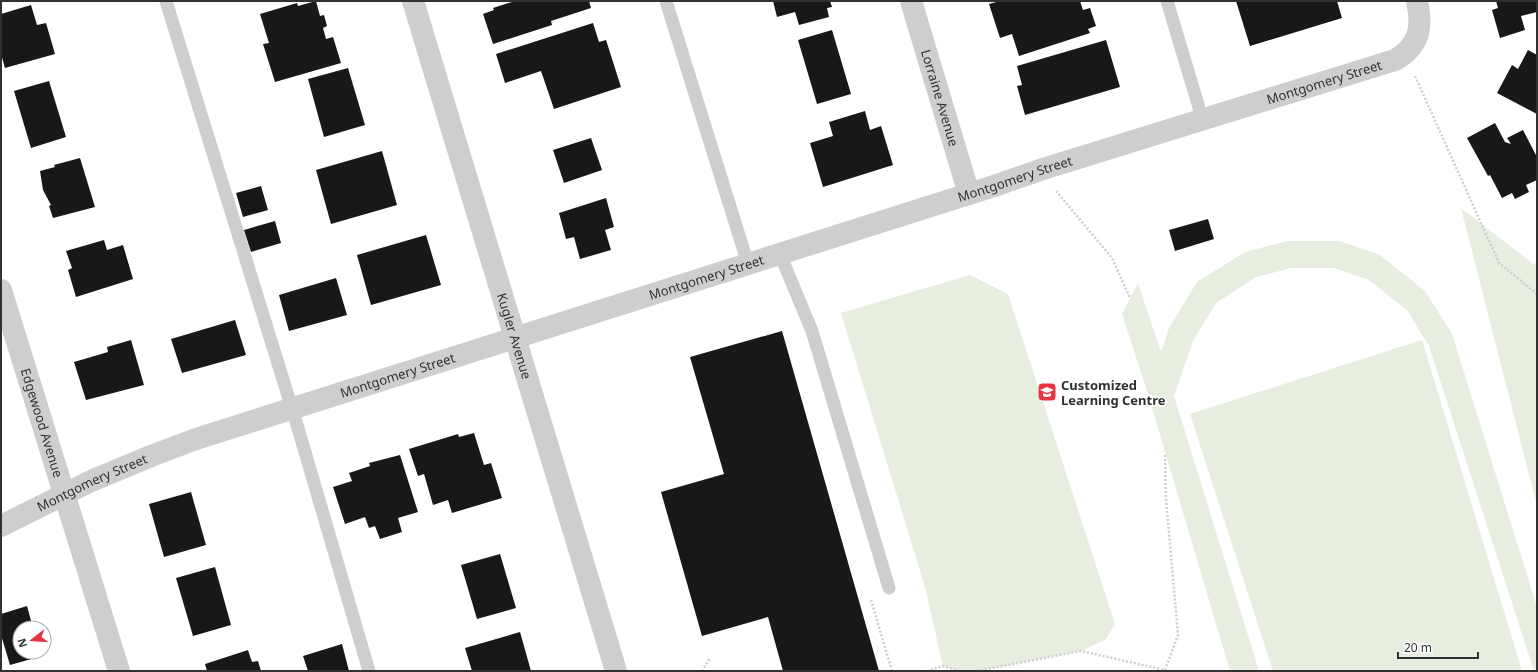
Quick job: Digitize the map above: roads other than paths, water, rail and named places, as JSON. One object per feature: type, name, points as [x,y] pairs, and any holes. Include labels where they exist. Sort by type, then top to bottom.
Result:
[{"type":"street","name":"Kugler Avenue","points":[[413,1],[616,671]]},
{"type":"street","name":"Lorraine Avenue","points":[[911,1],[969,194]]},
{"type":"street","name":"Montgomery Street","points":[[1,526],[66,494],[151,456],[292,408],[1044,169],[1203,121],[1395,60],[1409,50],[1415,42],[1420,21],[1417,1]]},
{"type":"street","name":"Edgewood Avenue","points":[[1,290],[66,494],[118,671]]},
{"type":"lane","points":[[166,1],[292,408],[369,671]]},
{"type":"lane","points":[[666,1],[748,264]]},
{"type":"lane","points":[[1167,1],[1203,121]]},
{"type":"lane","points":[[780,254],[812,331],[889,588]]},
{"type":"place","name":"Customized Learning Centre","points":[[1047,392]]}]
